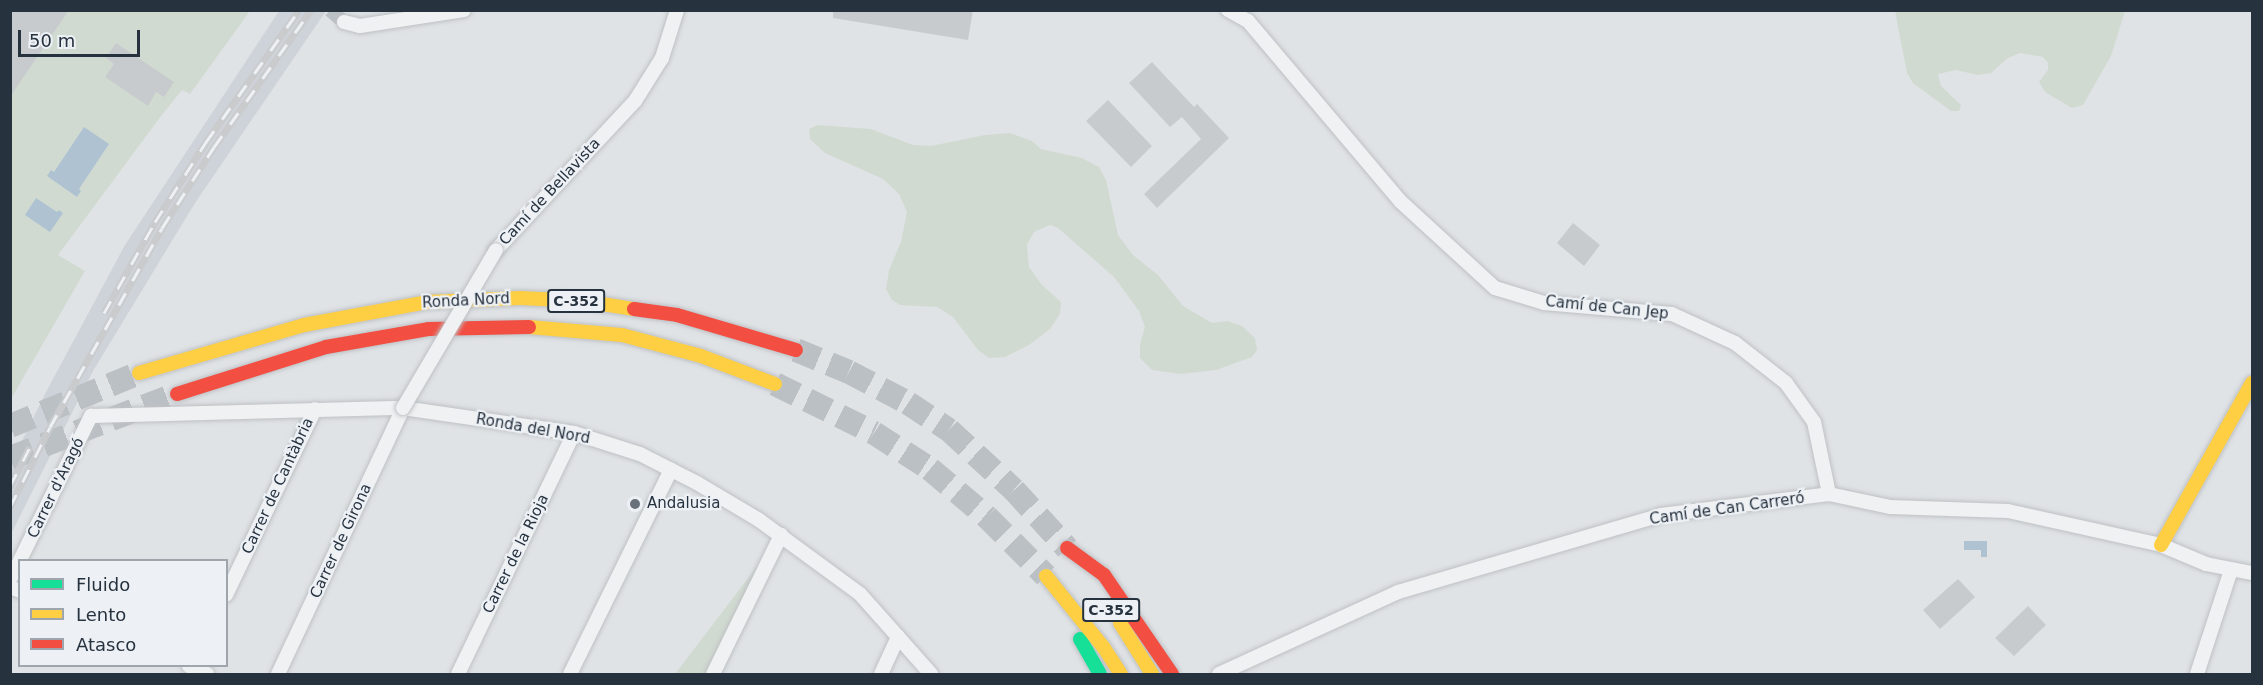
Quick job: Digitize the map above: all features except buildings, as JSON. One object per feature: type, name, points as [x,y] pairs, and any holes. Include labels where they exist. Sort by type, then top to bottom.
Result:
[{"type":"main road","name":"Ronda Nord","points":[[139,373],[304,325],[352,315],[428,302],[508,299],[583,301],[677,315],[796,350]]},
{"type":"main road","name":"Ronda Nord","points":[[177,394],[326,347],[429,329],[489,326],[554,327],[622,335],[701,356],[775,384]]},
{"type":"main road","points":[[2161,545],[2253,383]]},
{"type":"main road","name":"C-352","points":[[1152,675],[1067,548],[1104,575],[1172,675]]},
{"type":"main road","name":"C-352","points":[[1046,576],[1053,589],[1104,648],[1121,675]]},
{"type":"main road","points":[[1053,589],[1100,675]]},
{"type":"street","points":[[344,22],[360,26],[464,10]]},
{"type":"street","name":"Camí de Bellavista","points":[[403,408],[496,250],[635,101],[662,58],[677,10]]},
{"type":"street","name":"Camí de Can Jep","points":[[1228,10],[1248,21],[1400,201],[1495,288],[1544,303],[1672,314],[1735,343],[1786,383],[1814,423],[1830,494]]},
{"type":"street","name":"Ronda del Nord","points":[[91,416],[403,408],[574,433],[640,454],[781,535],[860,594],[931,675]]},
{"type":"street","name":"Carrer de Girona","points":[[278,675],[403,408]]},
{"type":"street","name":"Carrer de Cantàbria","points":[[228,591],[315,410]]},
{"type":"street","name":"Carrer d'Aragó","points":[[21,559],[91,416]]},
{"type":"street","name":"Carrer de la Rioja","points":[[458,675],[574,433]]},
{"type":"street","points":[[570,675],[671,470]]},
{"type":"street","name":"Camí de Can Carreró","points":[[1219,675],[1398,592],[1661,515],[1830,494],[1890,507],[2008,511],[2161,545],[2206,564],[2253,573]]},
{"type":"street","points":[[714,675],[781,535]]},
{"type":"street","name":"Carrer d'Aragó","points":[[10,579],[18,565]]},
{"type":"street","points":[[2198,675],[2231,570]]},
{"type":"street","points":[[881,675],[898,638]]},
{"type":"street","points":[[191,668],[207,675]]},
{"type":"shaded area","points":[[1895,10],[2125,11],[2111,56],[2083,105],[2072,108],[2045,92],[2039,82],[2048,70],[2048,63],[2043,57],[2020,53],[2008,58],[1991,73],[1978,75],[1956,70],[1938,74],[1941,86],[1961,105],[1959,111],[1951,111],[1913,83],[1907,73]]},
{"type":"shaded area","points":[[11,11],[250,11],[190,94],[182,90],[161,116],[58,255],[85,271],[11,399]]},
{"type":"shaded area","points":[[279,11],[326,11],[195,203],[93,371],[11,534],[11,463],[46,392],[125,245]]},
{"type":"shaded area","points":[[818,125],[871,129],[913,145],[931,146],[985,135],[1010,133],[1032,141],[1041,149],[1082,158],[1099,167],[1106,180],[1118,235],[1133,255],[1158,275],[1183,306],[1212,323],[1227,321],[1242,326],[1255,338],[1257,350],[1252,357],[1216,370],[1181,374],[1152,370],[1140,358],[1140,344],[1145,327],[1139,311],[1114,277],[1058,228],[1050,225],[1034,232],[1027,245],[1029,267],[1042,285],[1061,302],[1060,314],[1050,329],[1029,345],[1005,357],[989,358],[978,350],[953,317],[937,307],[900,305],[892,300],[886,289],[889,270],[901,242],[907,212],[899,194],[883,179],[825,153],[810,139],[809,129]]},
{"type":"shaded area","points":[[781,535],[709,674],[675,674]]},
{"type":"water","points":[[84,127],[109,144],[79,189],[81,191],[77,197],[47,176],[51,170],[54,172]]},
{"type":"water","points":[[36,198],[57,212],[59,210],[63,213],[50,232],[25,215]]},
{"type":"water","points":[[1964,541],[1987,541],[1987,557],[1981,557],[1981,550],[1964,550]]},
{"type":"tunnel","points":[[330,10],[344,22]]},
{"type":"tunnel","points":[[796,350],[849,372],[908,403],[949,430],[1014,490],[1067,548]]},
{"type":"tunnel","points":[[10,426],[139,373]]},
{"type":"tunnel","points":[[775,384],[874,433],[930,469],[987,517],[1046,576]]},
{"type":"tunnel","points":[[10,458],[177,394]]},
{"type":"railway","points":[[104,313],[155,222],[206,142],[299,10]]},
{"type":"railway","points":[[10,507],[50,427],[162,228],[214,147],[311,10]]},
{"type":"railway","points":[[10,486],[30,447]]},
{"type":"traffic: fast","points":[[1080,639],[1100,674]]},
{"type":"traffic: slow","points":[[139,373],[304,325],[427,302],[520,298],[583,301],[634,309]]},
{"type":"traffic: slow","points":[[529,327],[622,335],[701,356],[775,384]]},
{"type":"traffic: slow","points":[[2161,545],[2252,383]]},
{"type":"traffic: slow","points":[[1046,576],[1104,648],[1121,674]]},
{"type":"traffic: slow","points":[[1120,623],[1152,674]]},
{"type":"traffic: jam","points":[[634,309],[677,315],[796,350]]},
{"type":"traffic: jam","points":[[177,394],[326,347],[429,329],[529,327]]},
{"type":"traffic: jam","points":[[1067,548],[1104,575],[1172,674]]},
{"type":"place","name":"Andalusia","points":[[635,504]]}]
